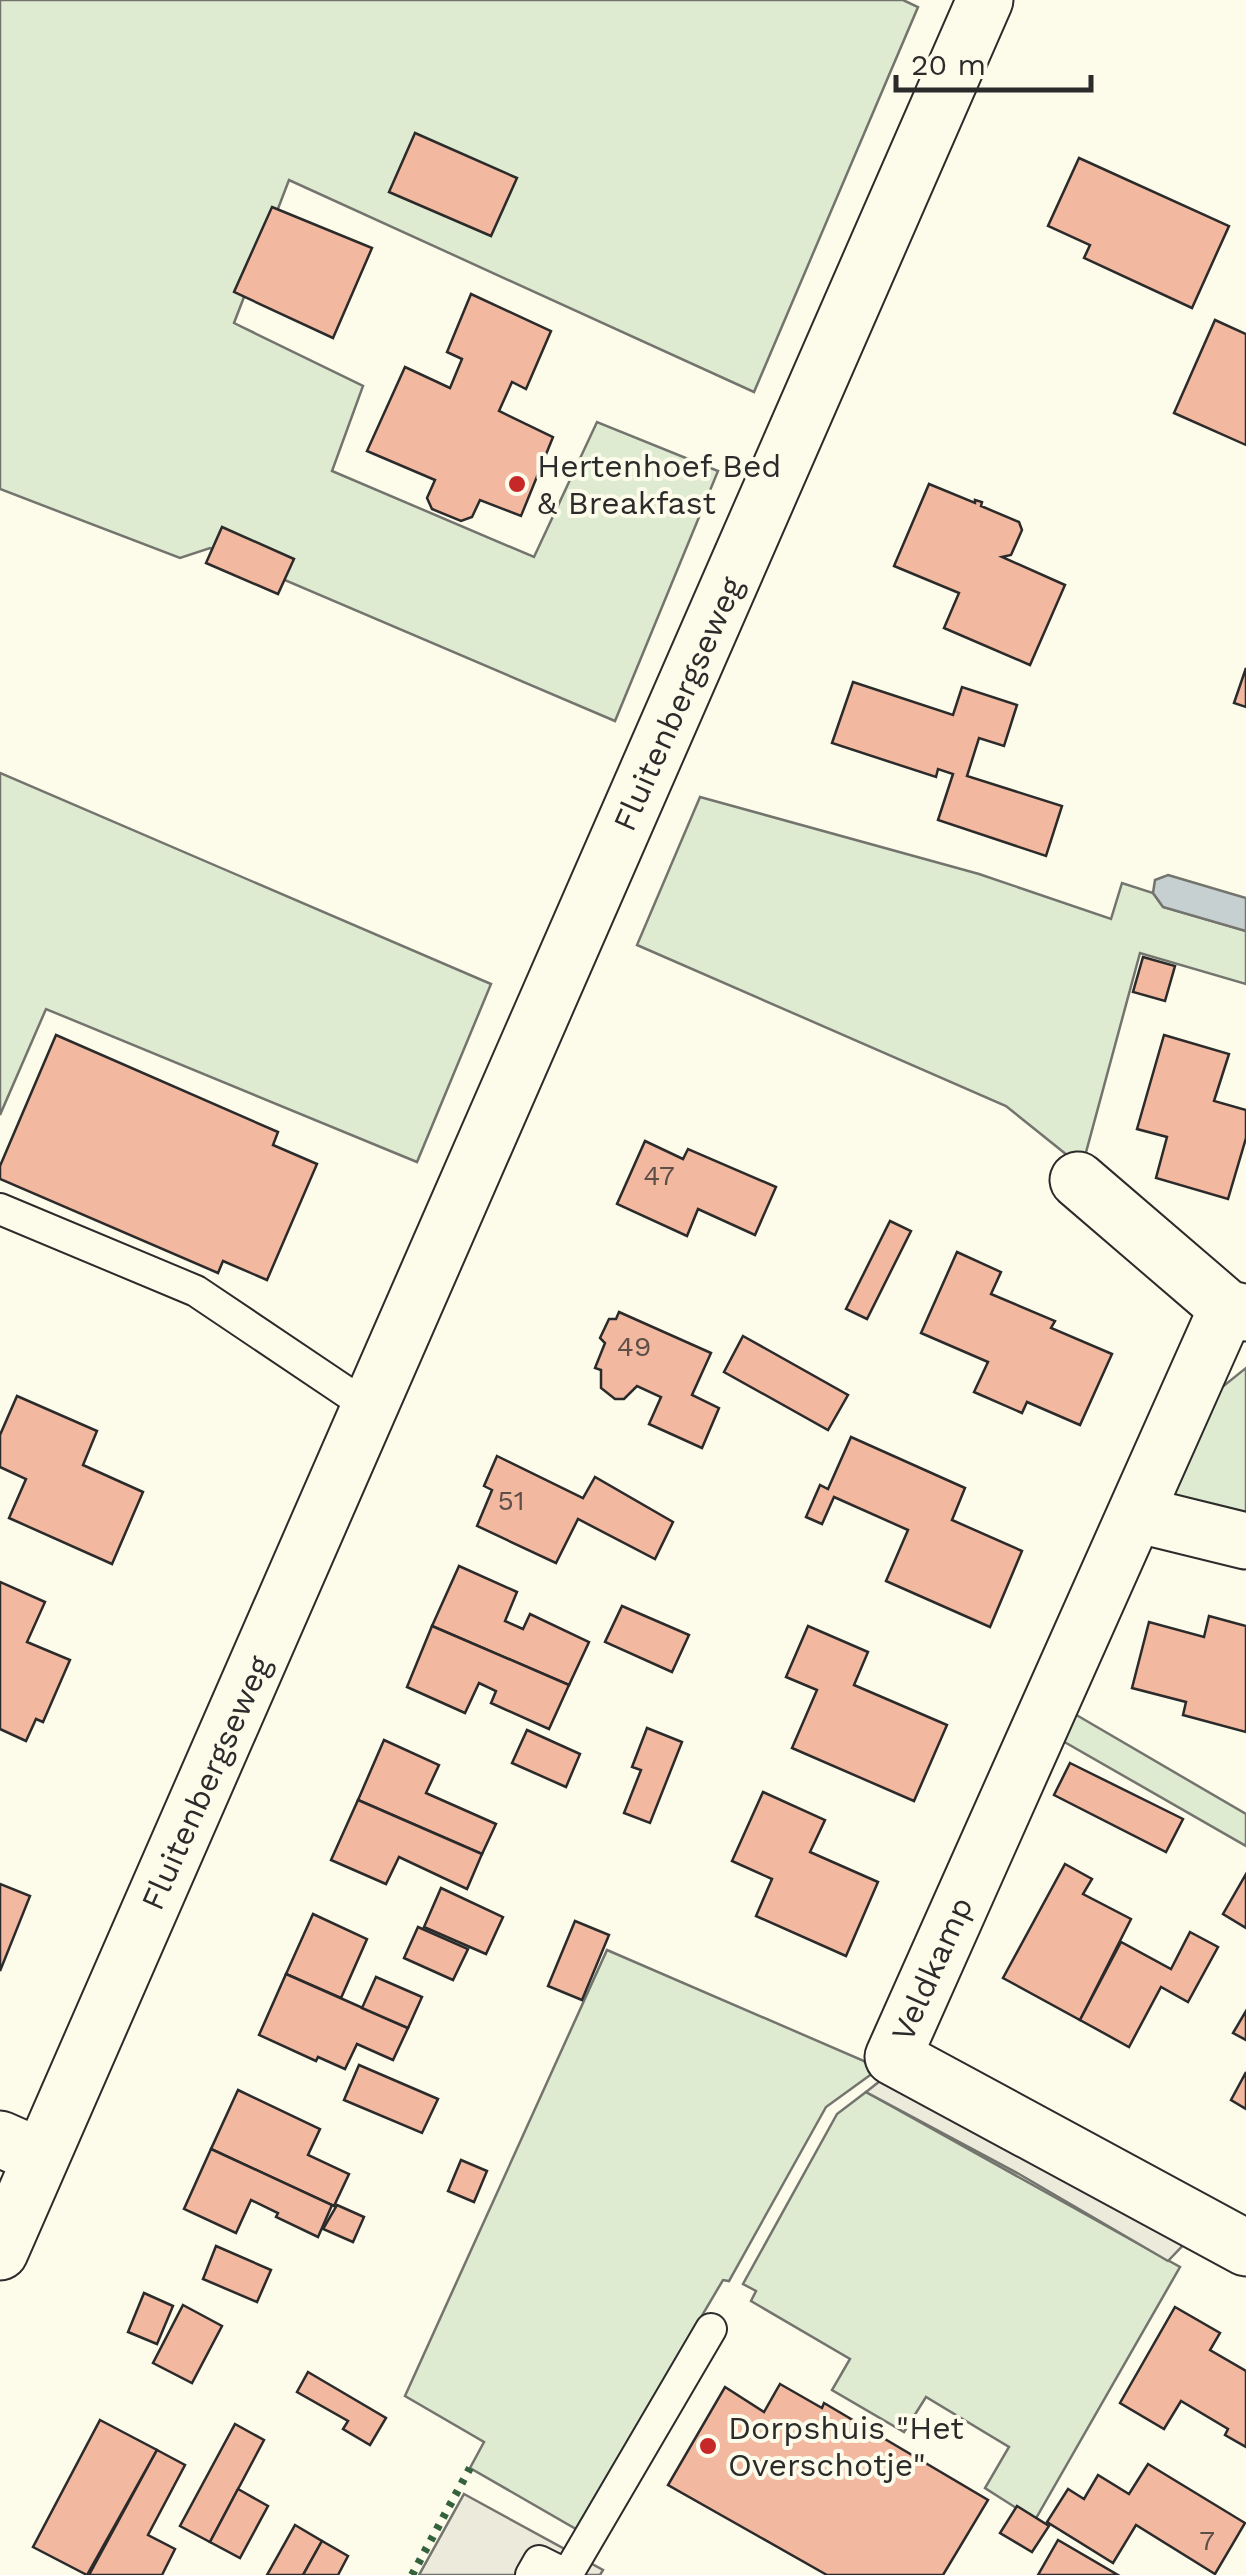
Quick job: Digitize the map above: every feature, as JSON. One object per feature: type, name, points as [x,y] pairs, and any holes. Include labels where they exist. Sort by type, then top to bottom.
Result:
[{"type":"street","name":"Fluitenbergseweg","points":[[0,2252],[21,2148],[370,1408],[984,0]]},
{"type":"street","name":"Veldkamp","points":[[1078,1180],[1237,1310],[1136,1514],[893,2057],[1246,2248]]},
{"type":"street","points":[[1136,1514],[1246,1541]]},
{"type":"lane","points":[[0,1209],[196,1291],[370,1408]]},
{"type":"lane","points":[[531,2575],[539,2561],[567,2574],[711,2329]]},
{"type":"green space","points":[[0,0],[903,0],[918,7],[754,392],[289,180],[234,323],[363,386],[332,471],[534,557],[597,422],[718,471],[615,721],[210,548],[180,558],[0,489]]},
{"type":"green space","points":[[0,773],[491,984],[417,1162],[46,1009],[0,1115]]},
{"type":"green space","points":[[700,797],[979,874],[1111,919],[1122,883],[1153,893],[1163,907],[1246,931],[1246,984],[1140,953],[1082,1167],[1006,1106],[637,945]]},
{"type":"green space","points":[[1246,1368],[1246,1523],[1176,1500],[1174,1495],[1221,1388]]},
{"type":"green space","points":[[1073,1713],[1246,1814],[1246,1846],[1061,1740]]},
{"type":"green space","points":[[607,1950],[864,2061],[873,2073],[826,2107],[729,2281],[723,2280],[576,2529],[470,2468],[484,2442],[405,2396]]},
{"type":"green space","points":[[866,2092],[1180,2267],[1035,2520],[985,2488],[1009,2447],[926,2397],[904,2432],[832,2390],[850,2359],[751,2301],[756,2291],[743,2284],[837,2114]]},
{"type":"shaded area","points":[[1168,875],[1246,898],[1246,931],[1163,907],[1153,893],[1155,880]]},
{"type":"shaded area","points":[[885,2077],[1188,2240],[1168,2261],[1019,2174],[866,2092]]},
{"type":"shaded area","points":[[464,2494],[603,2570],[600,2575],[419,2575]]},
{"type":"building","points":[[415,133],[517,178],[491,236],[389,192]]},
{"type":"building","points":[[1079,158],[1229,226],[1192,308],[1084,258],[1090,245],[1048,226]]},
{"type":"building","points":[[272,207],[372,248],[333,338],[234,292]]},
{"type":"building","points":[[471,294],[551,331],[526,389],[512,382],[499,411],[553,437],[521,516],[480,500],[472,517],[461,521],[432,509],[427,498],[435,480],[367,451],[405,367],[450,388],[462,359],[447,352]]},
{"type":"building","points":[[1215,320],[1246,334],[1246,445],[1174,413]]},
{"type":"building","points":[[929,484],[975,503],[982,502],[981,506],[1019,522],[1022,530],[1011,555],[1002,557],[1065,585],[1030,665],[944,628],[959,593],[894,566]]},
{"type":"building","points":[[222,527],[294,559],[278,594],[206,563]]},
{"type":"building","points":[[1246,668],[1246,707],[1234,703]]},
{"type":"building","points":[[853,682],[953,715],[962,687],[1017,705],[1004,746],[979,738],[967,776],[1062,806],[1046,856],[938,820],[953,774],[938,769],[936,777],[832,743]]},
{"type":"building","points":[[1143,957],[1175,966],[1165,1001],[1133,992]]},
{"type":"building","points":[[56,1035],[278,1132],[273,1145],[317,1164],[267,1280],[223,1261],[218,1273],[0,1179],[0,1166]]},
{"type":"building","points":[[1164,1035],[1229,1054],[1214,1101],[1246,1110],[1246,1138],[1228,1199],[1156,1178],[1167,1137],[1137,1129]]},
{"type":"building","points":[[645,1141],[683,1159],[688,1149],[776,1187],[755,1235],[698,1209],[687,1236],[617,1204]]},
{"type":"building","points":[[890,1221],[911,1231],[867,1319],[846,1309]]},
{"type":"building","points":[[957,1252],[1001,1272],[991,1294],[1055,1321],[1051,1328],[1112,1354],[1080,1425],[1027,1402],[1022,1413],[974,1392],[988,1362],[921,1333]]},
{"type":"building","points":[[619,1312],[711,1353],[692,1395],[719,1408],[702,1448],[649,1424],[661,1397],[637,1386],[624,1399],[615,1399],[601,1388],[601,1370],[595,1368],[605,1343],[600,1338],[609,1319],[616,1319]]},
{"type":"building","points":[[743,1336],[848,1395],[828,1430],[724,1372]]},
{"type":"building","points":[[17,1396],[97,1431],[83,1465],[143,1492],[112,1564],[9,1518],[26,1479],[0,1467],[0,1435]]},
{"type":"building","points":[[851,1437],[965,1488],[952,1520],[1022,1551],[990,1627],[886,1581],[908,1530],[834,1497],[822,1524],[806,1517],[820,1485],[828,1489]]},
{"type":"building","points":[[497,1456],[583,1498],[595,1477],[673,1522],[655,1559],[578,1519],[556,1563],[477,1526],[492,1490],[484,1486]]},
{"type":"building","points":[[459,1566],[517,1592],[505,1621],[523,1629],[530,1614],[589,1642],[569,1685],[432,1626]]},
{"type":"building","points":[[0,1582],[45,1602],[27,1642],[70,1660],[43,1722],[36,1719],[26,1741],[0,1729]]},
{"type":"building","points":[[622,1606],[689,1635],[672,1672],[605,1642]]},
{"type":"building","points":[[1209,1616],[1246,1626],[1246,1732],[1183,1715],[1186,1702],[1132,1688],[1149,1622],[1204,1637]]},
{"type":"building","points":[[432,1626],[569,1685],[549,1729],[491,1703],[496,1691],[479,1683],[465,1713],[407,1687]]},
{"type":"building","points":[[808,1626],[868,1652],[854,1685],[947,1725],[914,1801],[792,1748],[817,1690],[786,1677]]},
{"type":"building","points":[[647,1728],[682,1742],[650,1823],[624,1813],[641,1770],[632,1767]]},
{"type":"building","points":[[527,1730],[580,1754],[566,1787],[512,1763]]},
{"type":"building","points":[[384,1740],[439,1765],[426,1793],[496,1824],[482,1854],[358,1800]]},
{"type":"building","points":[[1070,1763],[1183,1819],[1166,1852],[1054,1795]]},
{"type":"building","points":[[763,1792],[825,1820],[810,1852],[878,1882],[846,1956],[756,1916],[772,1879],[732,1861]]},
{"type":"building","points":[[358,1800],[482,1854],[467,1889],[399,1857],[386,1884],[331,1860]]},
{"type":"building","points":[[1065,1864],[1092,1879],[1083,1894],[1131,1919],[1080,2020],[1003,1978]]},
{"type":"building","points":[[1246,1874],[1246,1928],[1223,1914]]},
{"type":"building","points":[[0,1884],[30,1896],[0,1971]]},
{"type":"building","points":[[441,1888],[503,1917],[486,1954],[424,1927]]},
{"type":"building","points":[[313,1914],[367,1939],[341,1998],[286,1974]]},
{"type":"building","points":[[575,1921],[609,1935],[582,2000],[548,1986]]},
{"type":"building","points":[[418,1927],[468,1949],[453,1980],[404,1958]]},
{"type":"building","points":[[1190,1932],[1218,1947],[1188,2002],[1161,1987],[1129,2047],[1080,2020],[1121,1942],[1171,1969]]},
{"type":"building","points":[[286,1974],[408,2028],[393,2060],[357,2044],[345,2069],[318,2057],[316,2061],[259,2035]]},
{"type":"building","points":[[376,1977],[422,1997],[408,2028],[362,2008]]},
{"type":"building","points":[[1246,2011],[1246,2040],[1233,2033]]},
{"type":"building","points":[[359,2065],[438,2099],[422,2133],[344,2100]]},
{"type":"building","points":[[1246,2072],[1246,2109],[1231,2100]]},
{"type":"building","points":[[238,2090],[320,2129],[308,2155],[349,2174],[334,2206],[211,2149]]},
{"type":"building","points":[[211,2149],[332,2205],[318,2237],[251,2200],[236,2233],[184,2209]]},
{"type":"building","points":[[461,2160],[487,2171],[474,2202],[448,2191]]},
{"type":"building","points":[[337,2205],[364,2217],[353,2242],[323,2229]]},
{"type":"building","points":[[216,2246],[271,2270],[257,2302],[203,2279]]},
{"type":"building","points":[[144,2293],[173,2306],[157,2344],[128,2332]]},
{"type":"building","points":[[183,2305],[222,2326],[192,2383],[153,2363]]},
{"type":"building","points":[[1175,2307],[1220,2333],[1210,2350],[1246,2371],[1246,2447],[1225,2435],[1228,2429],[1181,2401],[1164,2429],[1120,2403]]},
{"type":"building","points":[[308,2372],[386,2418],[370,2445],[343,2429],[348,2421],[297,2392]]},
{"type":"building","points":[[780,2384],[822,2408],[824,2403],[988,2500],[943,2575],[827,2575],[668,2485],[725,2387],[764,2412]]},
{"type":"building","points":[[100,2420],[157,2450],[87,2575],[33,2547]]},
{"type":"building","points":[[235,2424],[264,2440],[210,2542],[180,2526]]},
{"type":"building","points":[[157,2450],[185,2465],[148,2535],[175,2549],[162,2575],[89,2575]]},
{"type":"building","points":[[1148,2464],[1245,2523],[1215,2574],[1136,2525],[1113,2563],[1047,2522],[1068,2489],[1084,2499],[1098,2475],[1129,2494]]},
{"type":"building","points":[[238,2489],[268,2506],[240,2558],[210,2542]]},
{"type":"building","points":[[1017,2506],[1049,2526],[1032,2552],[1000,2533]]},
{"type":"building","points":[[295,2525],[322,2541],[303,2575],[267,2575]]},
{"type":"building","points":[[1058,2540],[1118,2575],[1038,2575]]},
{"type":"building","points":[[322,2541],[348,2556],[338,2575],[303,2575]]},
{"type":"hedge","points":[[412,2575],[470,2468]]},
{"type":"place","name":"Hertenhoef Bed & Breakfast","points":[[517,484]]},
{"type":"place","name":"Dorpshuis \"Het Overschotje\"","points":[[708,2446]]}]
